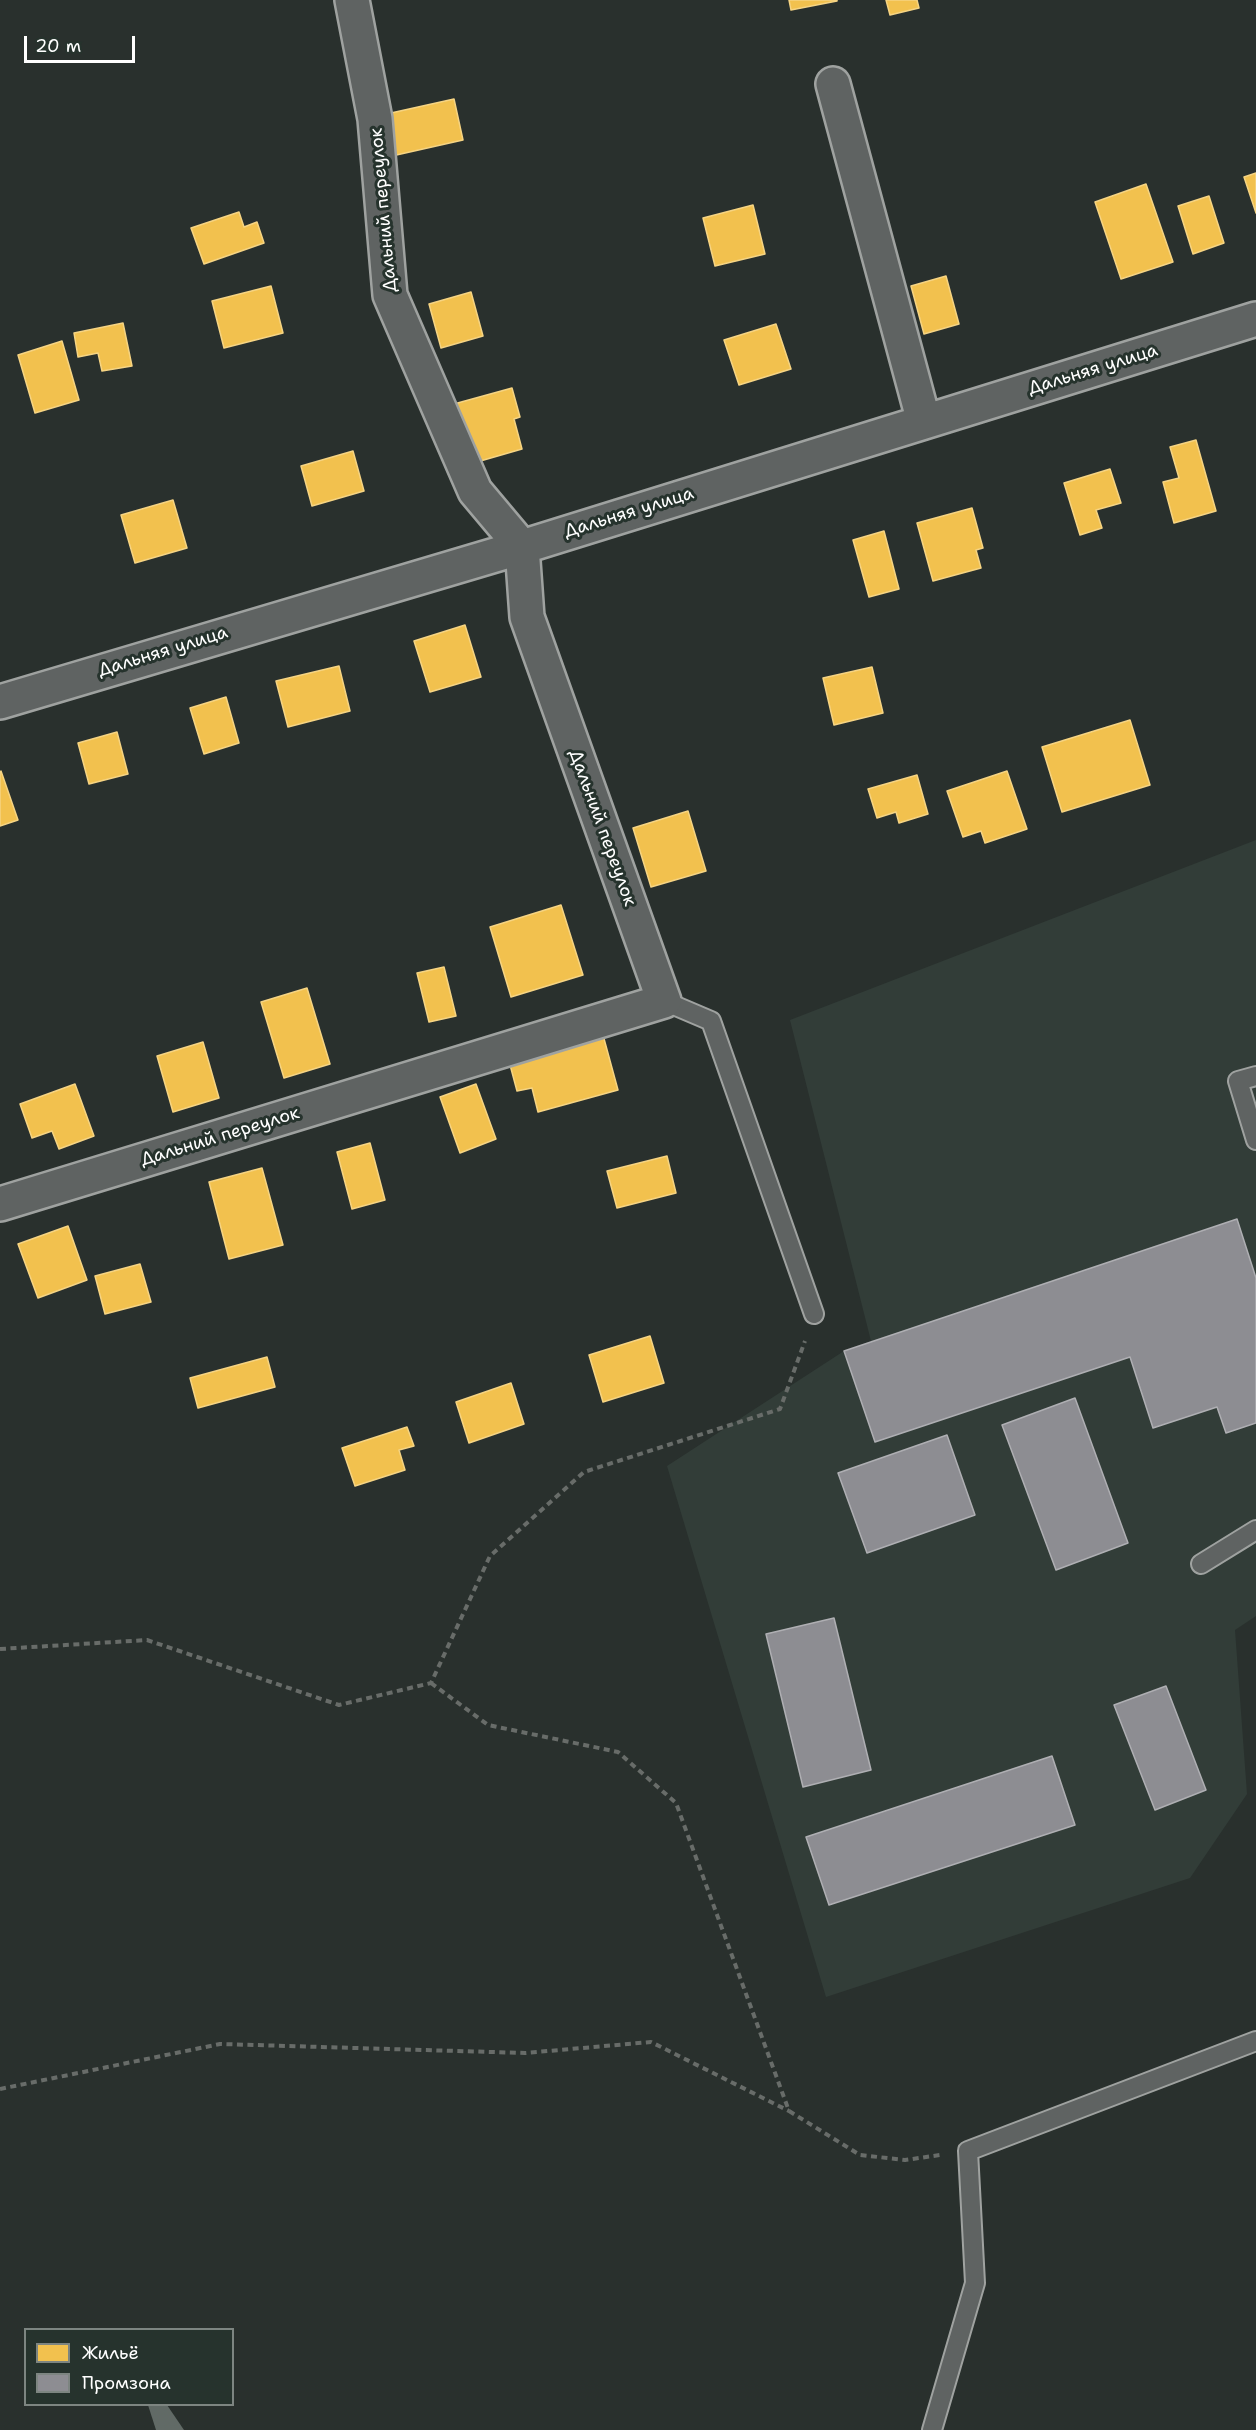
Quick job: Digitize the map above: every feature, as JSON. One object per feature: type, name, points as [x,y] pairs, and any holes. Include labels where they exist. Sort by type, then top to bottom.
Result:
[{"type":"street","name":"Дальний переулок","points":[[0,1204],[664,1001],[527,617],[522,547],[475,491],[390,295],[375,119],[352,0]]},
{"type":"street","points":[[833,84],[924,422]]},
{"type":"street","name":"Дальняя улица","points":[[0,702],[522,547],[1256,320]]},
{"type":"lane","points":[[664,1001],[711,1022],[814,1314]]},
{"type":"lane","points":[[1256,1076],[1238,1081],[1256,1140]]},
{"type":"lane","points":[[1201,1563],[1256,1530]]},
{"type":"lane","points":[[932,2430],[975,2283],[968,2151],[1256,2041]]},
{"type":"path","points":[[431,1683],[490,1556],[584,1472],[780,1409],[814,1314]]},
{"type":"path","points":[[0,1649],[147,1640],[339,1705],[431,1683],[488,1725],[618,1752],[676,1803],[789,2111]]},
{"type":"path","points":[[0,2089],[220,2044],[525,2053],[651,2042],[789,2111],[860,2155],[905,2160],[968,2151]]},
{"type":"shaded area","points":[[1256,840],[1256,1616],[1235,1630],[1247,1794],[1190,1878],[826,1997],[667,1466],[844,1351],[872,1345],[790,1020]]},
{"type":"shaded area","points":[[148,2406],[168,2406],[184,2430],[156,2430]]},
{"type":"building: Жильё","points":[[789,0],[837,0],[837,1],[791,10]]},
{"type":"building: Жильё","points":[[886,0],[917,0],[919,8],[890,15]]},
{"type":"building: Жильё","points":[[454,99],[463,140],[392,156],[382,115]]},
{"type":"building: Жильё","points":[[1256,173],[1256,213],[1244,177]]},
{"type":"building: Жильё","points":[[1146,184],[1173,262],[1121,279],[1095,202]]},
{"type":"building: Жильё","points":[[1209,196],[1224,243],[1193,254],[1178,206]]},
{"type":"building: Жильё","points":[[753,205],[765,254],[715,266],[703,218]]},
{"type":"building: Жильё","points":[[239,212],[244,227],[257,222],[264,243],[204,264],[191,228]]},
{"type":"building: Жильё","points":[[946,276],[959,324],[924,334],[911,286]]},
{"type":"building: Жильё","points":[[271,286],[283,333],[224,348],[212,301]]},
{"type":"building: Жильё","points":[[471,292],[483,336],[441,348],[429,304]]},
{"type":"building: Жильё","points":[[123,323],[132,366],[102,371],[98,353],[78,357],[74,333]]},
{"type":"building: Жильё","points":[[776,324],[791,369],[739,385],[724,340]]},
{"type":"building: Жильё","points":[[62,341],[79,400],[35,413],[18,355]]},
{"type":"building: Жильё","points":[[512,388],[520,417],[514,419],[522,449],[470,464],[454,404]]},
{"type":"building: Жильё","points":[[1196,440],[1216,511],[1174,523],[1163,482],[1179,478],[1170,447]]},
{"type":"building: Жильё","points":[[353,451],[364,491],[312,506],[301,466]]},
{"type":"building: Жильё","points":[[1110,469],[1121,503],[1096,510],[1102,528],[1080,535],[1064,483]]},
{"type":"building: Жильё","points":[[173,500],[187,548],[135,563],[121,515]]},
{"type":"building: Жильё","points":[[972,508],[983,548],[976,550],[981,568],[933,581],[917,523]]},
{"type":"building: Жильё","points":[[884,531],[899,589],[869,597],[853,540]]},
{"type":"building: Жильё","points":[[465,625],[481,677],[430,692],[414,641]]},
{"type":"building: Жильё","points":[[339,666],[350,711],[288,727],[276,681]]},
{"type":"building: Жильё","points":[[872,667],[883,713],[834,725],[823,678]]},
{"type":"building: Жильё","points":[[226,697],[239,743],[204,754],[190,708]]},
{"type":"building: Жильё","points":[[1130,720],[1150,785],[1062,812],[1042,747]]},
{"type":"building: Жильё","points":[[117,732],[128,774],[89,784],[78,743]]},
{"type":"building: Жильё","points":[[1007,771],[1027,829],[985,843],[981,831],[963,837],[947,791]]},
{"type":"building: Жильё","points":[[0,772],[18,820],[0,826]]},
{"type":"building: Жильё","points":[[917,775],[928,814],[899,823],[896,812],[877,818],[868,789]]},
{"type":"building: Жильё","points":[[688,811],[706,871],[651,887],[633,828]]},
{"type":"building: Жильё","points":[[561,905],[583,975],[511,997],[490,927]]},
{"type":"building: Жильё","points":[[444,967],[456,1016],[429,1022],[417,973]]},
{"type":"building: Жильё","points":[[307,988],[330,1064],[284,1078],[261,1002]]},
{"type":"building: Жильё","points":[[603,1035],[618,1090],[538,1112],[532,1088],[517,1091],[509,1061]]},
{"type":"building: Жильё","points":[[203,1042],[219,1098],[173,1112],[157,1056]]},
{"type":"building: Жильё","points":[[75,1084],[94,1136],[59,1149],[52,1131],[32,1138],[20,1104]]},
{"type":"building: Жильё","points":[[476,1084],[496,1139],[460,1153],[440,1097]]},
{"type":"building: Жильё","points":[[370,1143],[385,1200],[352,1209],[337,1152]]},
{"type":"building: Жильё","points":[[667,1156],[676,1193],[617,1208],[607,1171]]},
{"type":"building: Жильё","points":[[262,1168],[283,1245],[229,1259],[209,1182]]},
{"type":"building: Жильё","points":[[68,1226],[87,1280],[38,1298],[18,1244]]},
{"type":"building: Жильё","points":[[140,1264],[151,1302],[105,1314],[95,1276]]},
{"type":"building: Жильё","points":[[650,1336],[664,1383],[603,1402],[589,1355]]},
{"type":"building: Жильё","points":[[267,1357],[275,1387],[198,1408],[190,1378]]},
{"type":"building: Жильё","points":[[511,1383],[524,1424],[469,1443],[456,1402]]},
{"type":"building: Жильё","points":[[407,1427],[414,1446],[399,1450],[405,1470],[355,1486],[342,1448]]},
{"type":"building: Промзона","points":[[1237,1219],[1256,1278],[1256,1423],[1226,1433],[1217,1407],[1153,1428],[1130,1357],[875,1442],[844,1351]]},
{"type":"building: Промзона","points":[[1075,1398],[1128,1543],[1056,1570],[1002,1425]]},
{"type":"building: Промзона","points":[[947,1435],[975,1515],[867,1553],[838,1473]]},
{"type":"building: Промзона","points":[[834,1618],[871,1770],[803,1787],[766,1634]]},
{"type":"building: Промзона","points":[[1166,1686],[1206,1790],[1155,1810],[1114,1705]]},
{"type":"building: Промзона","points":[[1052,1756],[1075,1825],[829,1905],[806,1837]]}]
